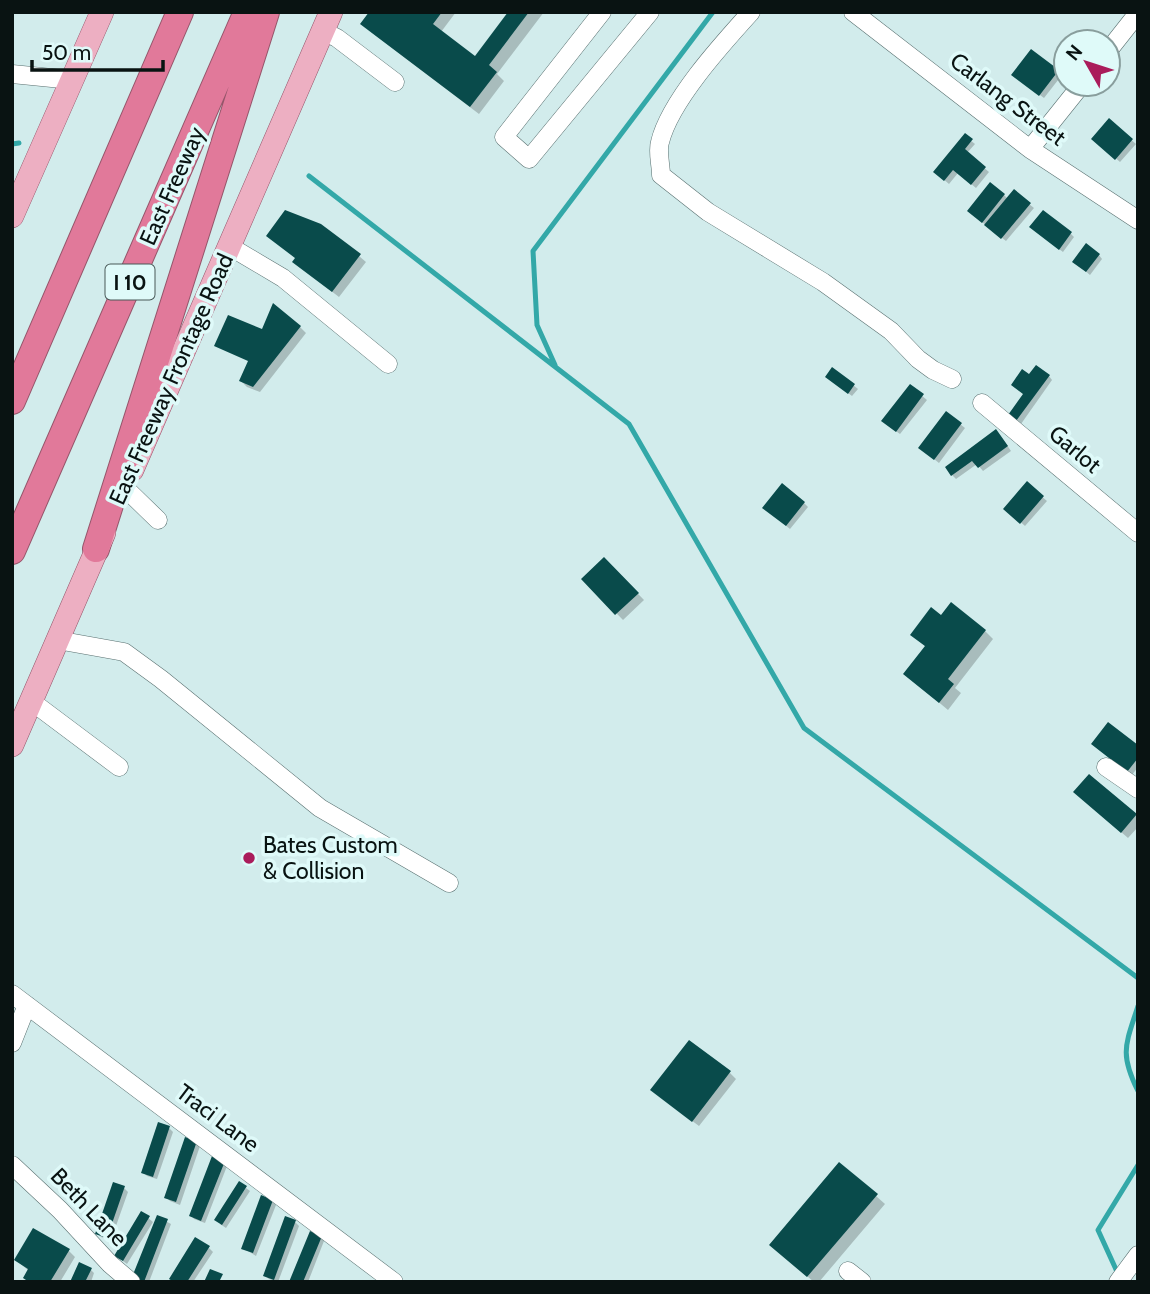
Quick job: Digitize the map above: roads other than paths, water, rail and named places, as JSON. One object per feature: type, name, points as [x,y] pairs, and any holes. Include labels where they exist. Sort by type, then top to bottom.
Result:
[{"type":"highway","name":"I 10","points":[[12,401],[180,12]]},
{"type":"highway","name":"East Freeway","points":[[12,551],[247,12]]},
{"type":"highway","points":[[96,550],[266,12]]},
{"type":"main road","points":[[12,216],[102,12]]},
{"type":"main road","name":"East Freeway Frontage Road","points":[[12,746],[327,21]]},
{"type":"street","points":[[602,12],[504,137],[529,159],[650,12]]},
{"type":"street","points":[[751,12],[678,101],[659,143],[661,175],[708,212],[823,282],[891,331],[918,359],[952,379]]},
{"type":"street","name":"Carlang Street","points":[[853,12],[1030,149],[1138,219]]},
{"type":"street","points":[[1122,33],[1138,13]]},
{"type":"street","points":[[327,21],[337,38],[395,82]]},
{"type":"street","points":[[12,74],[72,80]]},
{"type":"street","points":[[1030,149],[1071,98]]},
{"type":"street","points":[[229,246],[284,278],[388,364]]},
{"type":"street","name":"Garlot","points":[[982,403],[1138,533]]},
{"type":"street","points":[[124,487],[158,520]]},
{"type":"street","points":[[57,640],[124,652],[320,808],[449,883]]},
{"type":"street","points":[[31,701],[119,767]]},
{"type":"street","points":[[1106,766],[1138,789]]},
{"type":"street","points":[[12,1043],[20,999]]},
{"type":"street","name":"Traci Lane","points":[[20,999],[394,1282]]},
{"type":"street","name":"Beth Lane","points":[[12,1165],[131,1282]]},
{"type":"street","points":[[1118,1282],[1138,1255]]},
{"type":"waterway","points":[[555,365],[537,325],[533,251],[713,12]]},
{"type":"waterway","points":[[12,144],[19,143]]},
{"type":"waterway","points":[[309,176],[629,424],[804,728],[1138,978]]},
{"type":"waterway","points":[[1138,1006],[1126,1048],[1128,1067],[1138,1091]]},
{"type":"waterway","points":[[1119,1276],[1098,1230],[1138,1165]]},
{"type":"place","name":"Bates Custom & Collision","points":[[249,858]]}]
